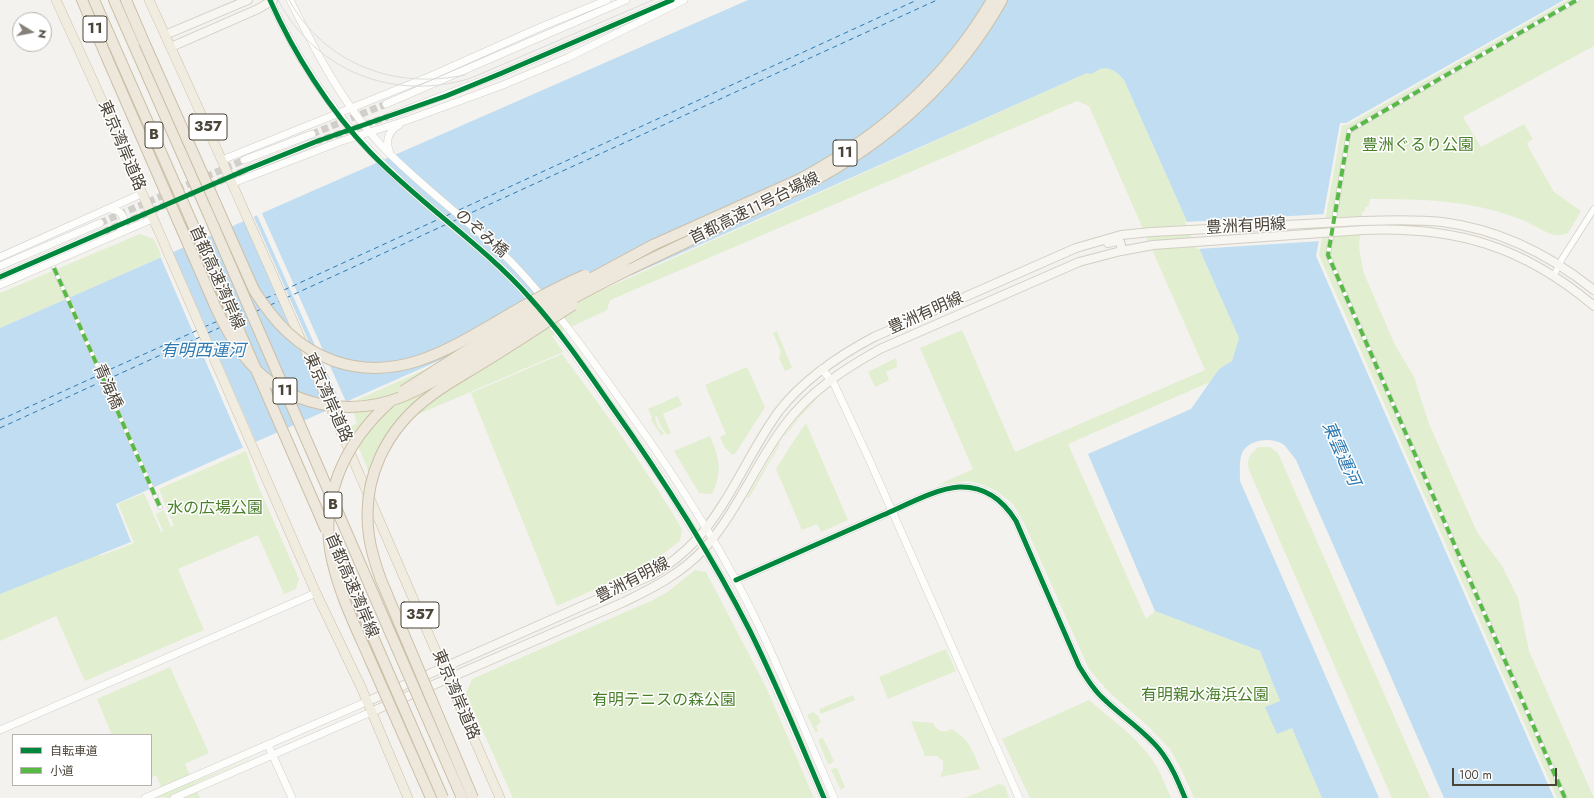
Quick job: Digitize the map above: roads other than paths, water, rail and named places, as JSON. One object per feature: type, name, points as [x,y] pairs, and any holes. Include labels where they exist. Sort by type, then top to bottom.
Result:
[{"type":"highway","name":"東京湾岸道路","points":[[56,0],[96,87]]},
{"type":"highway","name":"東京湾岸道路","points":[[62,0],[96,87],[141,194],[316,593],[361,687],[366,702],[408,798]]},
{"type":"highway","name":"11","points":[[82,0],[216,308],[229,334],[242,353],[259,372],[277,386],[296,397],[318,404],[350,407],[382,404],[403,396],[427,385],[553,309],[630,268]]},
{"type":"highway","name":"首都高速湾岸線","points":[[94,0],[443,798]]},
{"type":"highway","name":"首都高速湾岸線","points":[[114,0],[462,798]]},
{"type":"highway","name":"11","points":[[126,0],[254,290],[270,315],[288,334],[308,349],[328,358],[351,365],[375,368],[398,366],[429,358],[461,342],[557,287],[653,245]]},
{"type":"highway","name":"東京湾岸道路","points":[[149,0],[233,183],[342,431],[500,798]]},
{"type":"highway","name":"首都高速11号台場線","points":[[653,245],[800,179],[823,167],[865,140],[913,100],[932,80],[969,35],[992,0]]},
{"type":"highway","name":"首都高速11号台場線","points":[[630,268],[802,187],[845,164],[870,147],[902,122],[935,90],[976,41],[1002,0]]},
{"type":"highway","name":"11","points":[[431,798],[350,614],[337,580],[329,546],[328,531],[330,506],[338,474],[347,454],[360,434],[385,406],[404,390],[460,354],[562,294],[653,245]]},
{"type":"highway","name":"11","points":[[473,798],[386,594],[376,566],[367,525],[368,497],[374,469],[392,433],[409,414],[432,395],[630,268]]},
{"type":"main road","points":[[165,35],[248,0]]},
{"type":"main road","points":[[171,47],[271,1]]},
{"type":"main road","name":"豊洲有明線","points":[[366,702],[652,575],[677,558],[698,538],[735,483],[764,432],[779,411],[794,394],[822,369],[847,351],[874,337],[1069,251],[1095,242],[1121,235],[1151,232],[1369,220],[1425,221],[1460,226],[1499,236],[1519,244],[1559,265],[1594,290]]},
{"type":"main road","name":"豊洲有明線","points":[[371,712],[624,602],[656,586],[690,562],[704,549],[731,513],[784,426],[812,395],[831,379],[854,363],[880,349],[1079,262],[1121,251],[1153,245],[1363,230],[1410,229],[1443,233],[1476,240],[1517,255],[1554,275],[1594,306]]},
{"type":"main road","points":[[1095,242],[1104,244],[1118,241],[1121,245],[1121,251]]},
{"type":"street","name":"のぞみ橋","points":[[290,0],[322,60],[369,132],[384,145],[390,154],[517,268],[578,340],[665,463],[713,538],[736,580],[759,626],[834,798]]},
{"type":"street","points":[[222,160],[431,76],[540,27],[607,0]]},
{"type":"street","points":[[512,50],[615,0]]},
{"type":"street","points":[[386,104],[626,0]]},
{"type":"street","points":[[390,116],[502,73],[669,3],[684,0]]},
{"type":"street","points":[[1565,798],[1328,255],[1349,131],[1577,0]]},
{"type":"street","name":"のぞみ橋","points":[[271,1],[307,69],[355,136],[405,185],[504,271],[530,298],[568,345],[663,480],[730,592],[758,646],[824,798]]},
{"type":"street","points":[[233,183],[355,136],[408,120],[503,85],[566,58],[669,3]]},
{"type":"street","points":[[384,145],[393,129],[408,120]]},
{"type":"street","points":[[244,160],[312,134]]},
{"type":"street","points":[[248,169],[315,142]]},
{"type":"street","points":[[0,257],[141,194]]},
{"type":"street","points":[[109,209],[114,209],[120,212],[123,217],[123,228],[118,234]]},
{"type":"street","points":[[1554,275],[1594,209]]},
{"type":"street","points":[[0,285],[152,219]]},
{"type":"street","points":[[0,266],[100,223]]},
{"type":"street","points":[[0,277],[103,232]]},
{"type":"street","name":"青海橋","points":[[54,268],[160,507]]},
{"type":"street","points":[[822,369],[831,379],[837,390],[892,510],[1019,798]]},
{"type":"street","points":[[736,580],[933,493],[959,487],[981,490],[991,494],[1008,508],[1016,521],[1079,666],[1087,679],[1106,702],[1148,737],[1159,749],[1168,762],[1185,798]]},
{"type":"street","points":[[0,730],[316,593]]},
{"type":"street","points":[[145,798],[366,702]]},
{"type":"street","points":[[174,798],[371,712]]},
{"type":"street","points":[[268,745],[292,798]]},
{"type":"water","points":[[748,0],[1564,0],[1346,123],[1340,123],[1316,256],[1554,798],[1444,798],[1296,460],[1286,447],[1279,442],[1274,440],[1261,440],[1245,448],[1240,459],[1240,481],[1379,798],[1322,798],[1292,728],[1277,734],[1265,707],[1280,701],[1260,651],[1155,611],[1088,454],[1191,409],[1219,369],[1232,361],[1239,338],[1124,80],[1113,70],[1105,68],[1092,74],[1087,73],[116,504],[131,542],[0,594],[0,328]]},
{"type":"tunnel","points":[[312,134],[386,104]]},
{"type":"tunnel","points":[[315,142],[390,116]]},
{"type":"tunnel","points":[[100,223],[244,160]]},
{"type":"tunnel","points":[[103,232],[248,169]]},
{"type":"tram line","points":[[278,0],[294,25],[314,46],[336,63],[360,75],[387,83],[414,86],[442,84],[471,78],[653,0]]},
{"type":"tram line","points":[[289,0],[304,22],[322,41],[342,56],[364,67],[388,75],[413,79],[439,79],[465,75]]},
{"type":"park label","name":"豊洲ぐるり公園","points":[[1418,146]]},
{"type":"park label","name":"水の広場公園","points":[[215,509]]},
{"type":"park label","name":"有明親水海浜公園","points":[[1205,696]]},
{"type":"park label","name":"有明テニスの森公園","points":[[664,701]]},
{"type":"water label","name":"有明西運河","points":[[203,352]]},
{"type":"water label","name":"東雲運河","points":[[1340,454]]}]
